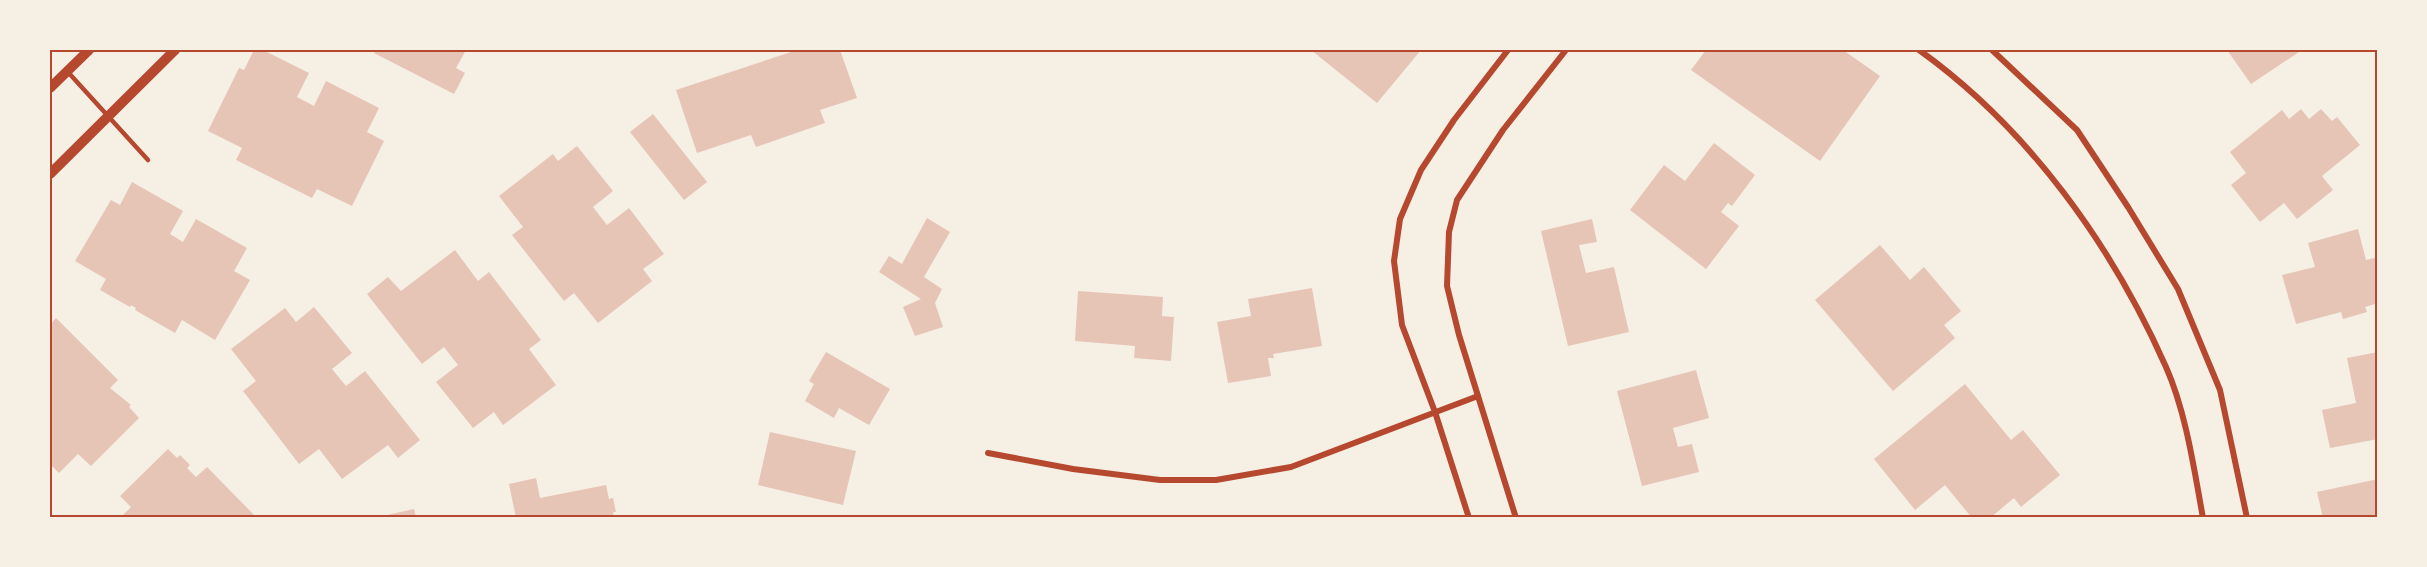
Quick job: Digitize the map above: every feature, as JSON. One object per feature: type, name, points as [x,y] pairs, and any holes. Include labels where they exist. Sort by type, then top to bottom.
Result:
[{"type":"street","points":[[50,88],[89,50]]},
{"type":"street","points":[[50,174],[176,50]]},
{"type":"street","points":[[1469,518],[1435,412],[1402,325],[1394,261],[1400,219],[1421,170],[1454,120],[1508,50]]},
{"type":"street","points":[[1516,518],[1459,335],[1447,286],[1449,232],[1457,200],[1503,130],[1566,50]]},
{"type":"street","points":[[1919,50],[1993,111],[2057,185],[2111,261],[2166,368],[2189,442],[2203,518]]},
{"type":"street","points":[[1992,50],[2077,130],[2178,289],[2220,390],[2247,518]]},
{"type":"street","points":[[988,453],[1074,469],[1160,480],[1216,480],[1291,467],[1478,396]]},
{"type":"lane","points":[[67,71],[148,160]]},
{"type":"building","points":[[254,50],[263,50],[309,73],[297,97],[314,106],[326,81],[379,108],[367,132],[384,141],[352,206],[317,189],[312,198],[236,160],[242,148],[208,131],[239,68],[244,70]]},
{"type":"building","points":[[376,50],[466,50],[456,68],[465,73],[454,94],[374,53]]},
{"type":"building","points":[[797,50],[840,50],[857,98],[820,110],[825,123],[756,147],[751,135],[697,153],[676,90]]},
{"type":"building","points":[[1311,50],[1421,50],[1377,103]]},
{"type":"building","points":[[1706,50],[1843,50],[1880,76],[1820,161],[1691,70]]},
{"type":"building","points":[[2227,50],[2302,50],[2251,84]]},
{"type":"building","points":[[2301,109],[2309,119],[2321,109],[2332,121],[2337,117],[2360,145],[2322,176],[2333,190],[2297,219],[2284,203],[2260,222],[2231,185],[2246,173],[2230,152],[2282,110],[2289,119]]},
{"type":"building","points":[[653,114],[707,182],[684,200],[630,132]]},
{"type":"building","points":[[1714,143],[1755,175],[1732,206],[1728,203],[1721,212],[1739,226],[1706,269],[1630,210],[1664,165],[1685,181]]},
{"type":"building","points":[[577,146],[613,191],[593,207],[607,225],[629,208],[664,254],[643,269],[652,281],[598,323],[574,293],[564,301],[512,235],[523,227],[499,196],[553,154],[558,161]]},
{"type":"building","points":[[132,182],[183,211],[170,234],[183,242],[196,219],[247,248],[234,271],[250,280],[215,340],[182,320],[175,333],[135,310],[136,308],[131,305],[130,307],[100,290],[106,279],[75,261],[111,200],[120,205]]},
{"type":"building","points":[[927,218],[950,232],[924,277],[942,289],[935,303],[943,327],[915,336],[903,307],[921,299],[879,272],[889,256],[902,264]]},
{"type":"building","points":[[1592,219],[1597,242],[1579,245],[1586,273],[1614,267],[1629,332],[1568,346],[1541,231]]},
{"type":"building","points":[[2358,229],[2366,260],[2378,257],[2378,303],[2365,307],[2367,312],[2343,319],[2341,312],[2296,324],[2282,275],[2315,267],[2308,243]]},
{"type":"building","points":[[1880,245],[1910,280],[1924,267],[1961,311],[1944,325],[1955,338],[1893,391],[1815,300]]},
{"type":"building","points":[[455,250],[478,281],[489,272],[541,340],[529,349],[556,385],[503,425],[494,412],[473,428],[436,382],[458,365],[444,347],[422,364],[367,294],[388,277],[401,291]]},
{"type":"building","points":[[1312,288],[1322,346],[1273,354],[1274,358],[1268,358],[1271,376],[1228,383],[1217,322],[1251,316],[1248,299]]},
{"type":"building","points":[[1078,291],[1163,297],[1162,316],[1174,317],[1171,361],[1134,358],[1135,346],[1075,341]]},
{"type":"building","points":[[314,307],[352,353],[332,369],[346,386],[365,371],[420,440],[398,458],[388,445],[342,479],[319,449],[299,464],[243,391],[256,381],[231,349],[285,308],[296,322]]},
{"type":"building","points":[[56,318],[118,380],[110,388],[131,405],[129,407],[139,418],[91,466],[78,454],[59,473],[50,464],[50,325]]},
{"type":"building","points":[[826,352],[890,389],[869,425],[839,408],[834,418],[805,401],[814,384],[809,381]]},
{"type":"building","points":[[2378,352],[2378,439],[2330,448],[2322,410],[2356,403],[2347,358]]},
{"type":"building","points":[[1696,370],[1709,418],[1673,428],[1678,447],[1692,444],[1699,472],[1642,486],[1617,391]]},
{"type":"building","points":[[1965,384],[2011,440],[2023,430],[2060,475],[2021,507],[2014,498],[1990,518],[1972,518],[1945,485],[1915,510],[1874,459]]},
{"type":"building","points":[[770,432],[856,451],[843,505],[758,485]]},
{"type":"building","points":[[168,449],[177,458],[180,455],[190,465],[187,468],[196,477],[207,467],[257,518],[120,518],[131,507],[120,496]]},
{"type":"building","points":[[536,478],[540,498],[606,485],[609,499],[613,498],[616,512],[613,512],[614,518],[516,518],[509,484]]},
{"type":"building","points":[[2378,479],[2378,518],[2323,518],[2317,492]]},
{"type":"building","points":[[414,509],[416,518],[378,518],[378,517]]}]
